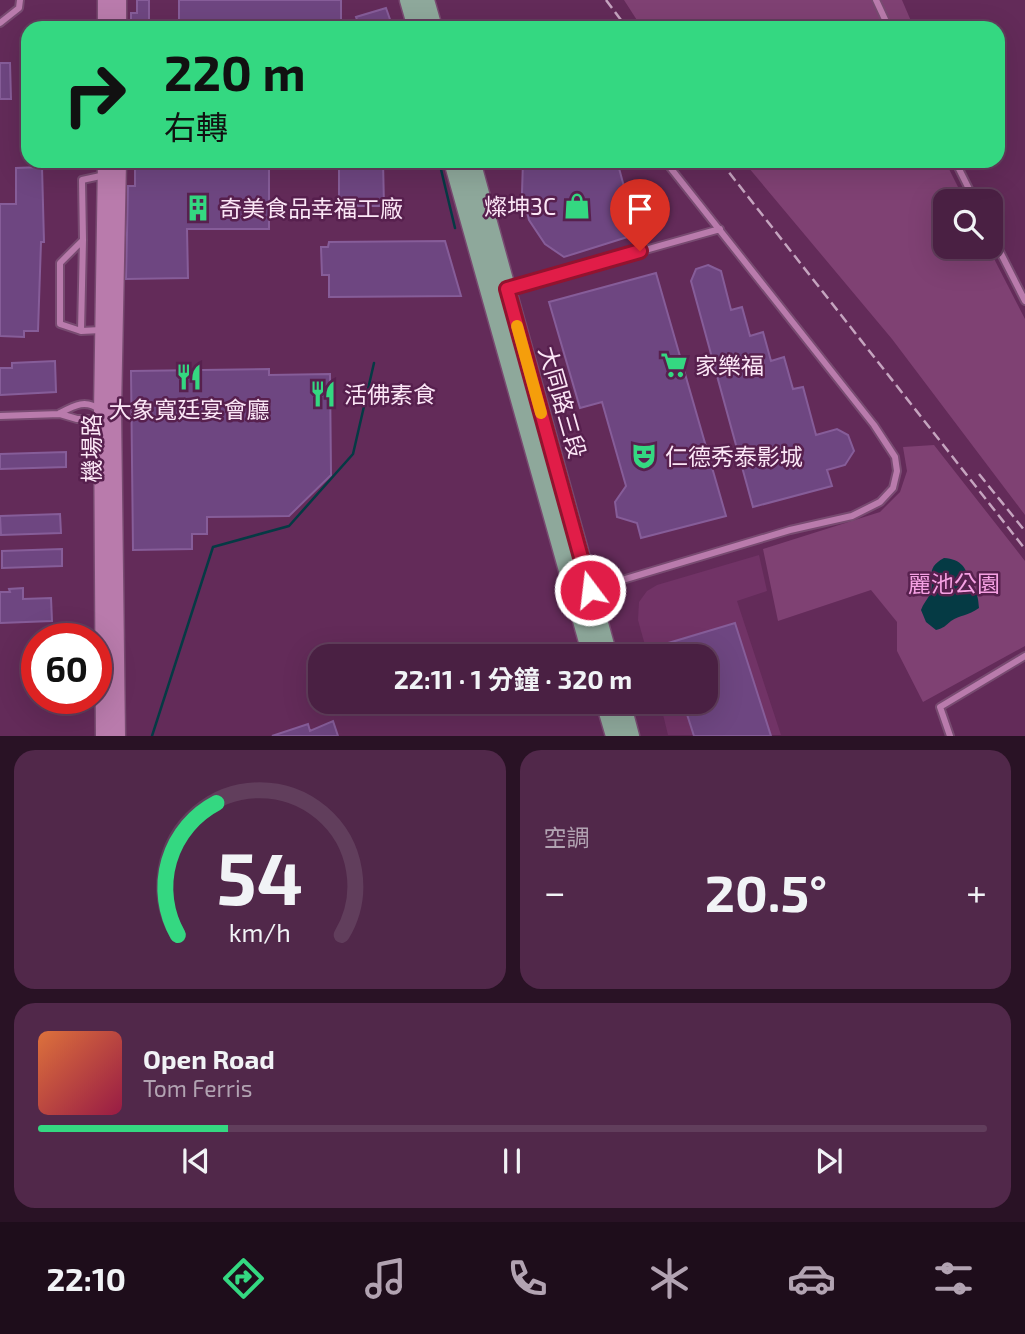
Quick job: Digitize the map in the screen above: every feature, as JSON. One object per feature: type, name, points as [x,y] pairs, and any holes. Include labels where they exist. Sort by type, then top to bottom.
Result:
[{"type":"main road","points":[[409,0],[414,21]]},
{"type":"main road","points":[[425,0],[431,21]]},
{"type":"main road","name":"大同路三段","points":[[455,168],[582,592],[603,644]]},
{"type":"main road","name":"大同路三段","points":[[473,168],[507,289],[582,592],[590,644]]},
{"type":"main road","points":[[609,714],[615,736]]},
{"type":"main road","points":[[624,714],[630,736]]},
{"type":"street","points":[[106,0],[106,21]]},
{"type":"street","points":[[118,0],[118,21]]},
{"type":"street","name":"機場路","points":[[104,736],[112,168]]},
{"type":"street","name":"機場路","points":[[107,411],[117,736]]},
{"type":"lane","points":[[0,23],[19,8],[20,0]]},
{"type":"lane","points":[[876,0],[886,21]]},
{"type":"lane","points":[[81,331],[82,180],[110,168]]},
{"type":"lane","points":[[582,592],[790,530],[852,516],[880,502],[893,488],[897,471],[895,457],[886,442],[671,168]]},
{"type":"lane","points":[[958,168],[969,189]]},
{"type":"lane","points":[[507,289],[720,229]]},
{"type":"lane","points":[[83,240],[60,263],[60,324],[81,331],[108,330]]},
{"type":"lane","points":[[1003,258],[1025,301]]},
{"type":"lane","points":[[60,414],[76,404],[92,404],[107,411]]},
{"type":"lane","points":[[0,416],[60,414],[76,419],[92,419],[107,411]]},
{"type":"lane","points":[[950,736],[940,706],[1025,656]]},
{"type":"shaded area","points":[[759,555],[767,591],[737,601],[781,735],[668,735],[663,714],[718,714],[718,644],[645,644],[638,620],[639,602],[647,591],[657,585]]},
{"type":"shaded area","points":[[944,558],[959,562],[965,569],[969,585],[977,595],[979,608],[936,630],[926,622],[921,610],[930,594],[934,566]]},
{"type":"green space","points":[[624,0],[902,0],[911,21],[638,21]]},
{"type":"green space","points":[[749,168],[948,168],[959,189],[933,189],[933,259],[994,259],[1025,319],[1025,515],[892,339]]},
{"type":"green space","name":"麗池公園","points":[[934,445],[1025,561],[1025,646],[923,702],[897,651],[897,622],[871,590],[778,621],[763,549],[880,512],[900,492],[907,471],[903,447]]},
{"type":"building","points":[[137,0],[149,0],[149,21],[131,21],[131,13],[137,13]]},
{"type":"building","points":[[179,0],[341,0],[341,21],[179,21]]},
{"type":"building","points":[[386,8],[391,21],[357,21],[356,17]]},
{"type":"building","points":[[0,63],[10,63],[11,99],[0,99]]},
{"type":"building","points":[[16,168],[42,168],[44,242],[41,242],[38,331],[24,331],[24,337],[0,336],[0,204],[16,204]]},
{"type":"building","name":"奇美食品幸福工廠","points":[[135,168],[269,168],[269,229],[187,229],[188,278],[126,279],[128,186],[135,186]]},
{"type":"building","points":[[339,168],[383,168],[384,206],[339,206]]},
{"type":"building","name":"燦坤3C","points":[[523,168],[619,168],[637,234],[564,257],[545,244],[529,220],[522,193]]},
{"type":"building","points":[[445,241],[461,296],[329,297],[329,275],[322,275],[321,247],[328,247],[329,242]]},
{"type":"building","points":[[708,265],[721,271],[731,310],[742,307],[750,336],[763,332],[771,361],[784,357],[793,389],[803,387],[816,435],[837,429],[848,435],[854,451],[845,465],[827,470],[832,486],[753,507],[691,281],[696,269]]},
{"type":"building","points":[[656,273],[726,516],[641,538],[637,523],[617,517],[615,502],[626,486],[602,402],[580,408],[549,302]]},
{"type":"building","points":[[55,361],[56,392],[0,395],[0,368],[12,368],[12,363]]},
{"type":"building","points":[[269,369],[269,375],[330,374],[331,475],[289,516],[207,517],[207,534],[192,534],[192,549],[133,550],[131,371]]},
{"type":"building","points":[[66,452],[66,467],[0,469],[0,454]]},
{"type":"building","points":[[60,514],[61,533],[1,535],[0,516]]},
{"type":"building","points":[[62,549],[62,566],[2,568],[2,551]]},
{"type":"building","points":[[23,588],[23,599],[51,598],[52,621],[0,623],[0,592]]},
{"type":"building","points":[[735,623],[771,736],[694,736],[687,714],[718,714],[718,644],[665,644]]},
{"type":"building","points":[[333,721],[338,736],[272,736],[308,724],[310,731]]},
{"type":"waterway","points":[[441,168],[455,228]]},
{"type":"waterway","points":[[152,736],[213,547],[289,526],[353,454],[374,363]]},
{"type":"railway","points":[[606,0],[622,21]]},
{"type":"railway","points":[[726,168],[1025,549]]},
{"type":"railway","points":[[979,474],[1025,531]]},
{"type":"slow traffic","points":[[517,326],[541,413]]},
{"type":"place","name":"燦坤3C","points":[[577,206]]},
{"type":"place","name":"奇美食品幸福工廠","points":[[198,208]]},
{"type":"place","name":"家樂福","points":[[674,365]]},
{"type":"place","name":"大象寬廷宴會廳","points":[[189,377]]},
{"type":"place","name":"活佛素食","points":[[323,394]]},
{"type":"place","name":"仁德秀泰影城","points":[[644,456]]},
{"type":"route","points":[[590,590],[507,289],[640,251]]}]
